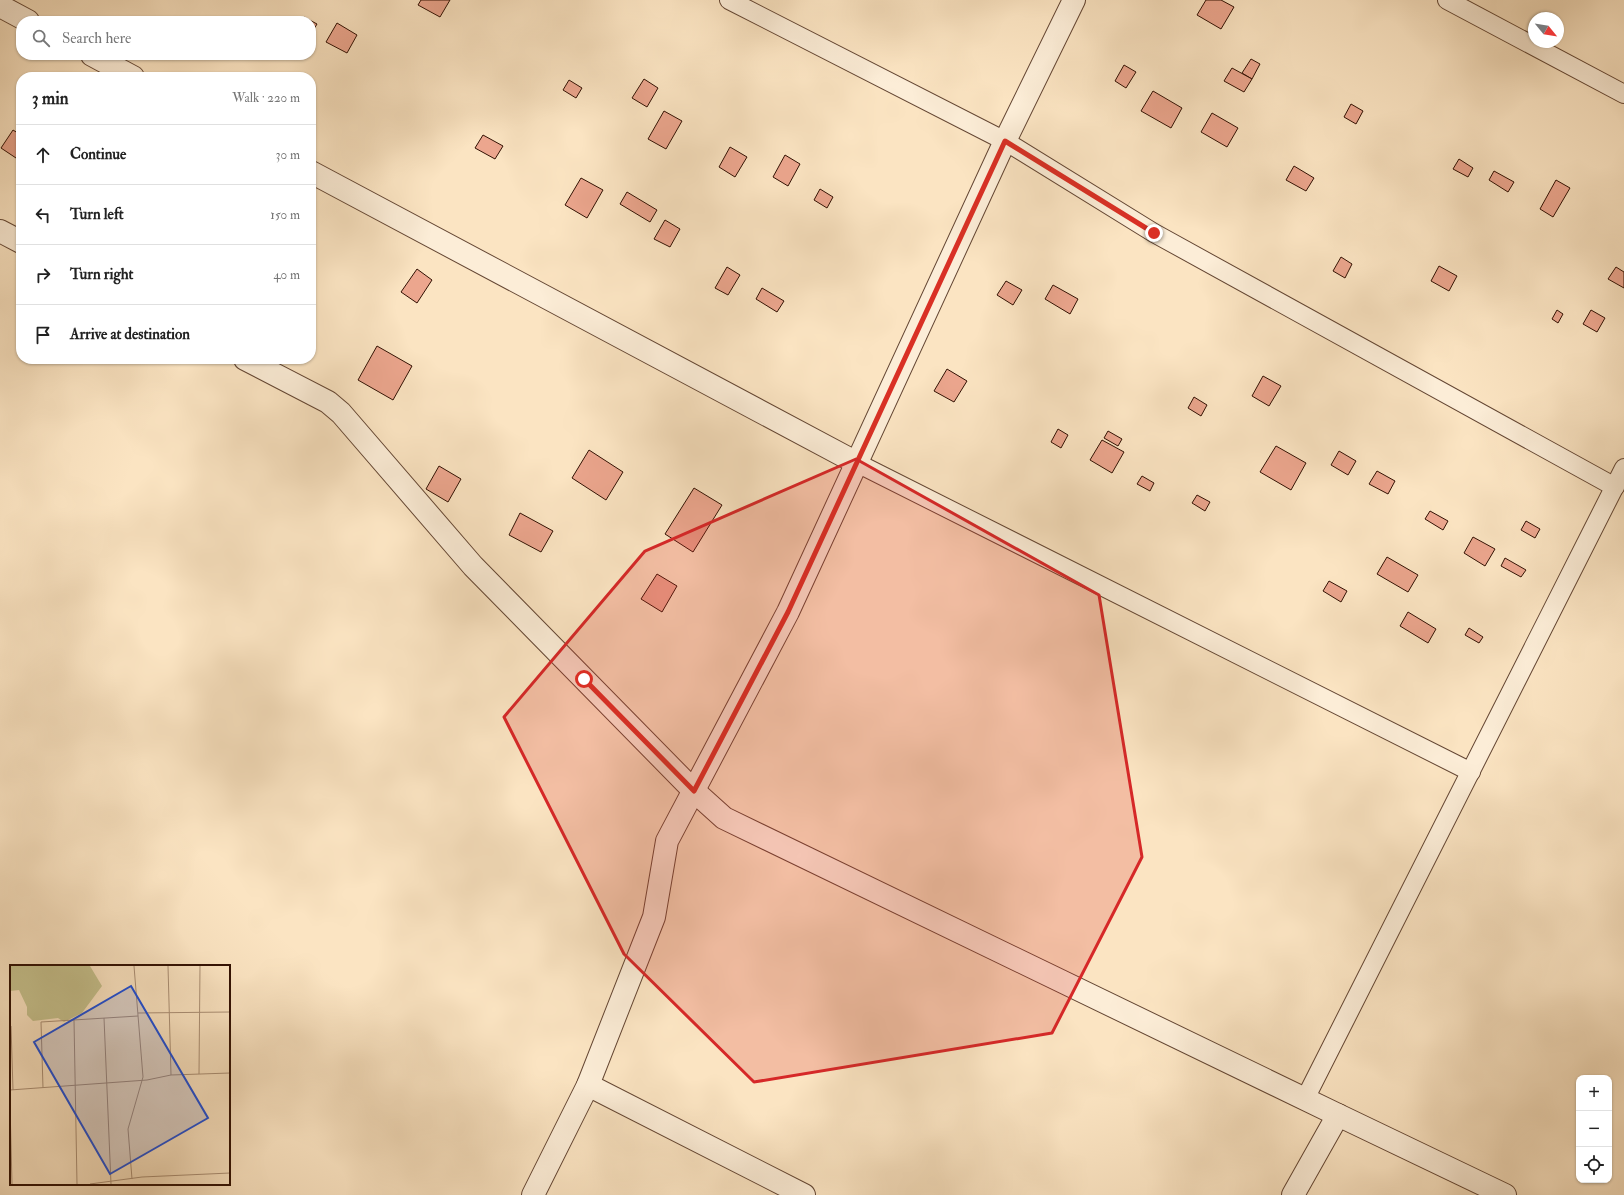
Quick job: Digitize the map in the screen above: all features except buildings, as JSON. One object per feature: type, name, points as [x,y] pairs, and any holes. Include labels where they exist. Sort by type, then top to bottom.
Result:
[{"type":"street","points":[[533,1195],[588,1085],[654,917],[667,841],[788,612],[1005,141],[1074,0]]},
{"type":"street","points":[[0,6],[19,16]]},
{"type":"street","points":[[101,60],[124,72]]},
{"type":"street","points":[[316,175],[857,463]]},
{"type":"street","points":[[0,231],[16,239]]},
{"type":"street","points":[[255,364],[328,402],[341,413],[473,566],[694,791],[724,818],[1506,1195]]},
{"type":"street","points":[[588,1085],[804,1195]]},
{"type":"street","points":[[1292,1195],[1338,1115]]},
{"type":"lane","points":[[729,0],[1005,141],[1154,233],[1615,487]]},
{"type":"lane","points":[[1447,0],[1624,94]]},
{"type":"lane","points":[[857,463],[1471,772]]},
{"type":"lane","points":[[1305,1099],[1624,468]]},
{"type":"highlighted area","points":[[856,459],[1099,595],[1142,857],[1052,1033],[754,1082],[624,954],[504,717],[645,551]]},
{"type":"route","points":[[584,679],[694,791],[788,612],[1005,141],[1154,233]]}]
